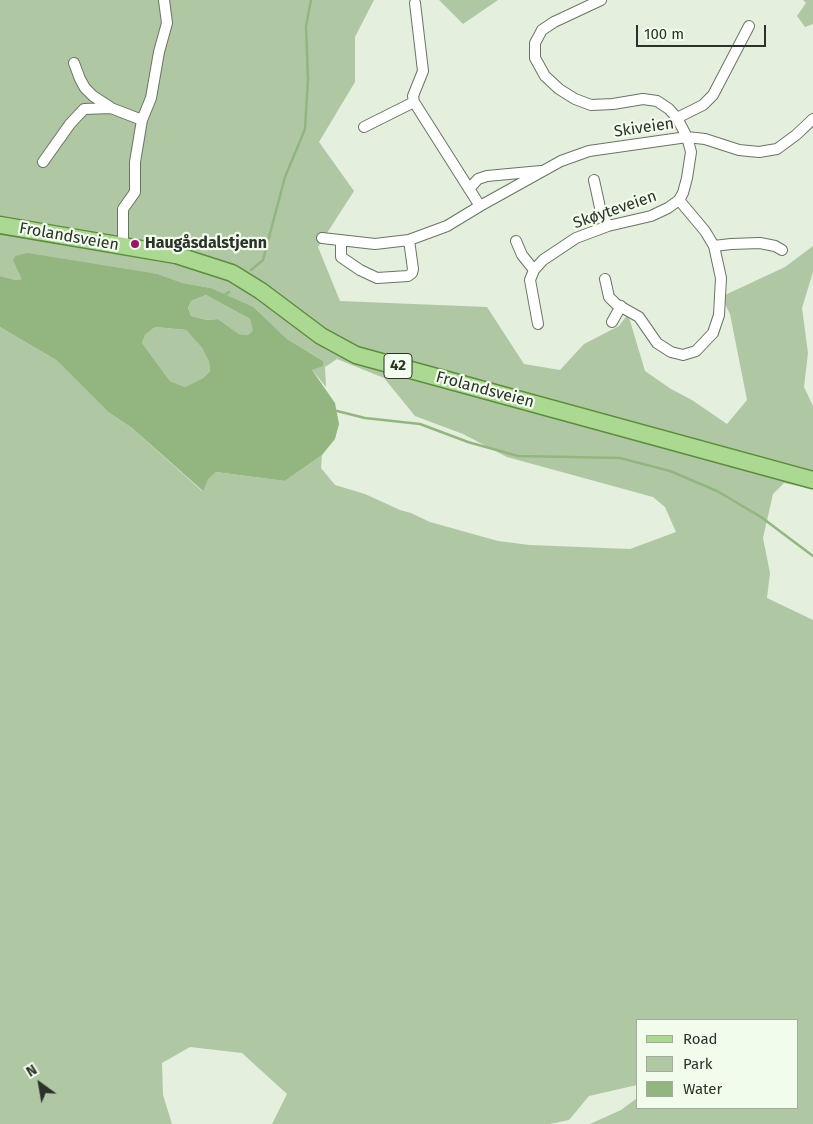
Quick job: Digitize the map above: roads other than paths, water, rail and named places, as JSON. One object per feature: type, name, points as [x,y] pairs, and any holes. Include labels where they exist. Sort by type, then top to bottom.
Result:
[{"type":"main road","name":"Frolandsveien","points":[[0,224],[176,255],[232,273],[261,291],[321,336],[356,355],[813,480]]},
{"type":"street","points":[[122,246],[123,209],[135,192],[135,162],[142,120],[151,98],[159,52],[167,23],[164,0]]},
{"type":"street","points":[[601,0],[554,22],[542,30],[535,43],[535,58],[545,76],[559,89],[575,99],[591,105],[613,104],[642,99],[657,101],[677,118],[687,137]]},
{"type":"street","points":[[416,3],[424,71],[413,96],[414,102],[480,206]]},
{"type":"street","points":[[677,118],[703,106],[713,96],[749,26]]},
{"type":"street","points":[[74,63],[80,80],[93,96],[111,108],[142,120]]},
{"type":"street","points":[[364,126],[414,102]]},
{"type":"street","points":[[42,162],[70,124],[84,109],[111,108]]},
{"type":"street","name":"Skiveien","points":[[322,238],[341,242],[375,244],[409,240],[447,226],[561,161],[589,152],[687,137],[705,139],[739,150],[759,152],[777,149],[813,119]]},
{"type":"street","name":"Skøyteveien","points":[[534,270],[543,260],[576,238],[608,226],[651,216],[679,200],[685,186],[691,152],[687,137]]},
{"type":"street","points":[[469,189],[478,179],[487,176],[512,172],[542,171]]},
{"type":"street","points":[[594,180],[601,212],[608,226]]},
{"type":"street","points":[[606,279],[609,297],[616,304],[639,317],[657,343],[671,352],[683,355],[696,351],[713,333],[719,315],[721,278],[714,246],[701,225],[679,200]]},
{"type":"street","points":[[341,242],[341,257],[360,270],[378,278],[408,276],[412,273],[414,269],[409,240]]},
{"type":"street","points":[[516,241],[522,255],[534,270],[530,280],[538,324]]},
{"type":"street","points":[[714,246],[760,243],[775,246],[782,250]]},
{"type":"street","points":[[612,322],[621,306]]},
{"type":"water","name":"Haugåsdalstjenn","points":[[27,253],[158,274],[183,283],[211,288],[253,307],[287,339],[323,361],[323,366],[312,370],[335,403],[339,424],[335,439],[322,455],[285,481],[216,472],[208,480],[203,491],[132,428],[108,412],[56,360],[0,327],[0,276],[16,280],[22,279],[13,261],[15,256]],"holes":[[[206,295],[250,319],[253,330],[248,335],[239,334],[218,319],[207,320],[191,316],[188,308],[191,301]],[[155,327],[186,330],[202,348],[209,362],[210,371],[203,378],[185,387],[170,381],[142,343],[145,335]]]},
{"type":"waterway","points":[[251,270],[263,260],[285,177],[305,129],[308,79],[306,26],[311,0]]},
{"type":"waterway","points":[[225,295],[229,292]]},
{"type":"waterway","points":[[337,411],[365,418],[420,424],[468,442],[518,456],[620,458],[670,471],[717,491],[761,517],[813,556]]},
{"type":"place","name":"Haugåsdalstjenn","points":[[135,244]]}]
